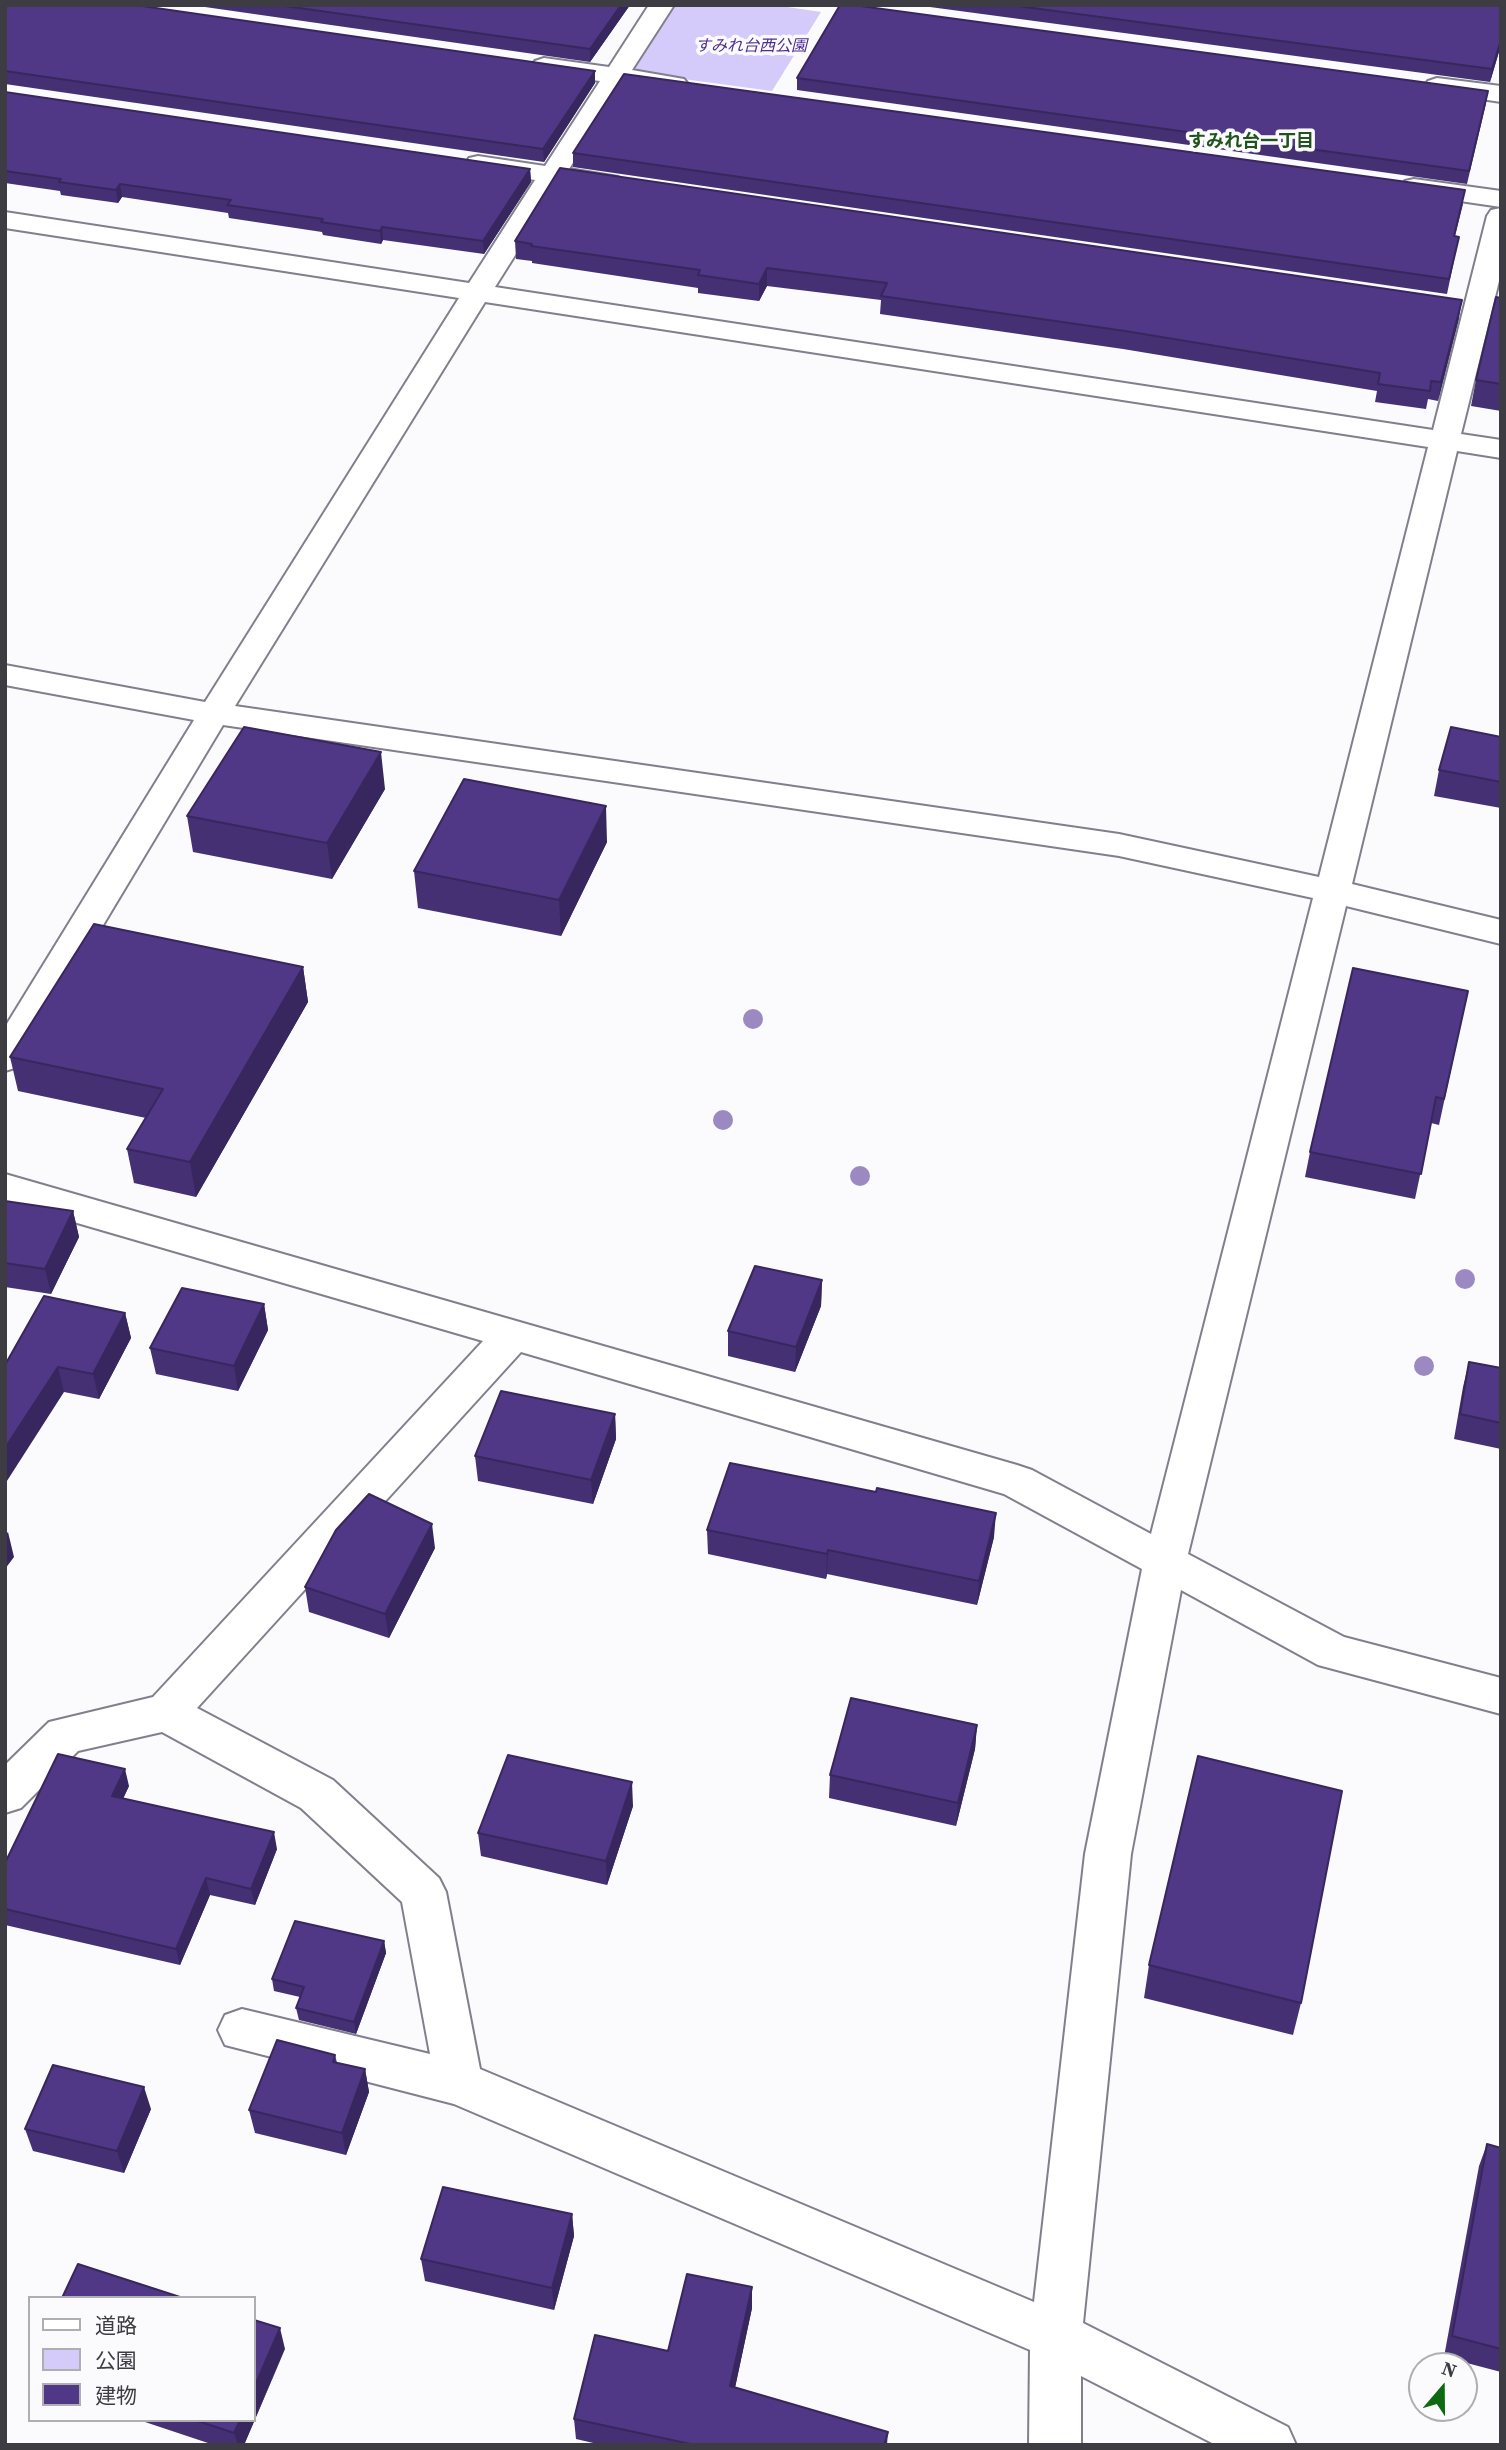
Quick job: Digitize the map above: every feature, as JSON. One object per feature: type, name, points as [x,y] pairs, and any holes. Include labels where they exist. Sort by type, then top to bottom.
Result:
[{"type":"street","points":[[5,1058],[212,713],[475,293],[662,5]]},
{"type":"street","points":[[521,63],[699,88]]},
{"type":"street","points":[[1418,83],[1501,94]]},
{"type":"street","points":[[456,161],[634,187]]},
{"type":"street","points":[[1390,184],[1501,199]]},
{"type":"street","points":[[1055,2445],[1056,2336],[1108,1854],[1165,1562],[1501,216]]},
{"type":"street","points":[[5,220],[1501,449]]},
{"type":"street","points":[[5,675],[212,713],[1119,845],[1333,891],[1501,932]]},
{"type":"street","points":[[5,1188],[1017,1481],[1333,1652],[1501,1696]]},
{"type":"street","points":[[5,1794],[65,1735],[166,1713],[513,1335]]},
{"type":"street","points":[[166,1713],[317,1794],[423,1892],[459,2082]]},
{"type":"street","points":[[242,2030],[459,2082],[1056,2336],[1270,2445]]},
{"type":"green space","name":"すみれ台西公園","points":[[675,5],[774,5],[821,12],[772,91],[632,72]]},
{"type":"building","points":[[5,5],[135,5],[595,71],[543,149],[5,71]]},
{"type":"building","points":[[278,5],[621,5],[590,49]]},
{"type":"building","points":[[840,5],[1488,91],[1469,171],[797,78]]},
{"type":"building","points":[[1010,5],[1501,5],[1501,40],[1492,69]]},
{"type":"building","points":[[624,74],[1465,190],[1454,236],[1459,237],[1449,279],[573,153]]},
{"type":"building","points":[[5,92],[530,169],[483,241],[382,227],[380,231],[321,222],[323,219],[227,205],[231,200],[120,184],[116,190],[5,171]]},
{"type":"building","points":[[560,168],[1462,300],[1441,382],[1431,381],[1430,391],[1378,384],[1380,373],[1125,331],[881,296],[887,283],[767,268],[759,284],[698,275],[700,270],[531,246],[532,244],[515,241]]},
{"type":"building","points":[[1496,297],[1501,298],[1501,384],[1476,380]]},
{"type":"building","points":[[244,727],[381,752],[327,843],[187,816]]},
{"type":"building","points":[[1451,727],[1501,737],[1501,782],[1439,770]]},
{"type":"building","points":[[464,779],[606,806],[559,900],[414,871]]},
{"type":"building","points":[[94,924],[303,967],[190,1162],[127,1149],[163,1089],[10,1057]]},
{"type":"building","points":[[1353,968],[1468,991],[1444,1099],[1436,1097],[1421,1174],[1310,1152]]},
{"type":"building","points":[[5,1201],[73,1211],[45,1269],[5,1263]]},
{"type":"building","points":[[755,1266],[822,1280],[796,1347],[728,1331]]},
{"type":"building","points":[[182,1288],[264,1304],[234,1366],[150,1348]]},
{"type":"building","points":[[44,1296],[125,1313],[93,1374],[58,1367],[5,1448],[5,1365]]},
{"type":"building","points":[[1469,1362],[1501,1368],[1501,1423],[1460,1414]]},
{"type":"building","points":[[501,1391],[615,1414],[591,1480],[475,1456]]},
{"type":"building","points":[[730,1463],[876,1492],[877,1488],[996,1513],[979,1581],[828,1550],[827,1554],[707,1530]]},
{"type":"building","points":[[369,1494],[432,1524],[385,1614],[305,1587],[336,1530]]},
{"type":"building","points":[[851,1698],[977,1725],[958,1803],[830,1775]]},
{"type":"building","points":[[58,1754],[125,1769],[112,1796],[274,1832],[251,1889],[206,1878],[176,1949],[5,1909],[5,1863]]},
{"type":"building","points":[[508,1755],[632,1782],[606,1861],[478,1833]]},
{"type":"building","points":[[1198,1756],[1342,1791],[1301,2003],[1149,1965]]},
{"type":"building","points":[[295,1921],[384,1941],[354,2022],[296,2008],[304,1987],[272,1979]]},
{"type":"building","points":[[277,2040],[335,2055],[333,2062],[365,2069],[342,2133],[249,2110]]},
{"type":"building","points":[[53,2065],[144,2087],[117,2151],[25,2129]]},
{"type":"building","points":[[1487,2144],[1501,2148],[1501,2349],[1452,2336]]},
{"type":"building","points":[[443,2187],[572,2214],[552,2288],[421,2259]]},
{"type":"building","points":[[78,2264],[177,2296],[63,2296]]},
{"type":"building","points":[[687,2274],[752,2287],[730,2386],[888,2432],[884,2445],[695,2445],[574,2419],[595,2335],[668,2351]]},
{"type":"building","points":[[256,2321],[280,2328],[256,2383]]},
{"type":"building","points":[[201,2422],[239,2422],[234,2433]]},
{"type":"district","name":"すみれ台一丁目","points":[[1251,142]]}]
